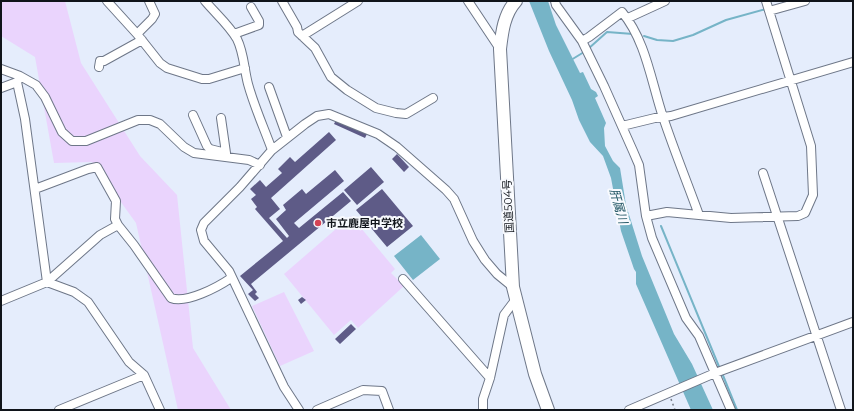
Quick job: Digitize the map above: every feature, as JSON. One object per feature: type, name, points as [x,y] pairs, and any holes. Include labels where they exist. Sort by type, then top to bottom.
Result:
[{"type":"highway","name":"国道504号","points":[[514,2],[503,27],[500,49],[514,293],[535,374],[548,410]]},
{"type":"street","points":[[99,67],[100,61],[104,61],[140,37],[155,14],[149,1]]},
{"type":"street","points":[[206,1],[234,34],[242,53],[248,83],[272,150]]},
{"type":"street","points":[[282,1],[297,27],[298,32],[315,48],[331,76],[347,90],[376,108],[406,114],[433,98]]},
{"type":"street","points":[[302,36],[358,1]]},
{"type":"street","points":[[468,1],[500,49]]},
{"type":"street","points":[[555,1],[556,5],[582,41],[639,165],[646,216],[652,238],[686,318],[699,336],[711,375],[731,410]]},
{"type":"street","points":[[628,18],[665,1]]},
{"type":"street","points":[[769,12],[805,1]]},
{"type":"street","points":[[112,2],[160,64],[167,68],[202,79],[209,79],[245,68]]},
{"type":"street","points":[[646,216],[667,212],[731,218],[777,215],[798,216],[805,212],[813,195],[811,146],[766,2]]},
{"type":"street","points":[[234,34],[259,25],[259,21],[251,7]]},
{"type":"street","points":[[582,41],[622,12],[628,18],[638,35],[663,117],[699,215]]},
{"type":"street","points":[[622,126],[671,116],[853,62]]},
{"type":"street","points":[[1,69],[19,79],[36,85],[45,98],[62,132],[72,141],[86,140],[138,120],[150,120],[160,124],[184,147],[194,153],[249,160],[260,165]]},
{"type":"street","points":[[1,88],[19,79]]},
{"type":"street","points":[[19,79],[35,188],[46,282]]},
{"type":"street","points":[[269,87],[287,138]]},
{"type":"street","points":[[299,410],[284,387],[229,271],[204,241],[201,230],[204,223],[260,165],[272,150],[317,116],[329,114],[378,134],[408,156],[454,199],[473,241],[485,260],[514,293],[504,315],[490,378],[483,399],[483,410]]},
{"type":"street","points":[[194,115],[207,146],[210,149],[227,156]]},
{"type":"street","points":[[221,118],[227,156]]},
{"type":"street","points":[[35,188],[97,167],[116,201],[114,219],[134,244],[171,298],[181,300],[215,288],[231,278]]},
{"type":"street","points":[[763,173],[841,410]]},
{"type":"street","points":[[1,301],[46,282],[100,235],[118,225]]},
{"type":"street","points":[[403,279],[490,378]]},
{"type":"street","points":[[46,282],[74,292],[88,302],[129,362],[144,375],[160,410]]},
{"type":"street","points":[[629,410],[711,375],[853,322]]},
{"type":"street","points":[[59,410],[144,375]]},
{"type":"street","points":[[317,410],[363,390],[382,391],[389,410]]},
{"type":"path","points":[[670,393],[675,410]]},
{"type":"shaded area","points":[[1,1],[65,1],[81,63],[140,156],[177,195],[193,348],[231,410],[178,410],[136,223],[92,162],[54,163],[35,57],[1,36]]},
{"type":"shaded area","points":[[351,216],[395,269],[391,273],[404,286],[358,328],[351,320],[334,335],[284,274]]},
{"type":"shaded area","points":[[284,292],[314,351],[280,366],[252,306]]},
{"type":"water","name":"肝属川","points":[[529,1],[548,1],[556,25],[580,73],[583,72],[591,89],[596,92],[598,96],[595,98],[606,123],[604,128],[605,146],[613,161],[620,168],[626,205],[642,256],[674,334],[692,364],[713,410],[691,410],[636,284],[636,272],[621,231],[611,178],[603,156],[590,142],[579,120],[572,100],[549,51]]},
{"type":"water","points":[[421,235],[440,259],[413,280],[394,256]]},
{"type":"building","points":[[336,120],[367,134],[365,138],[334,124]]},
{"type":"building","points":[[329,132],[336,140],[271,198],[280,209],[269,218],[287,238],[289,236],[276,219],[286,210],[283,205],[302,189],[306,194],[335,170],[344,181],[294,223],[299,228],[343,192],[351,201],[251,284],[257,292],[255,294],[259,298],[255,301],[248,294],[253,290],[240,276],[283,241],[255,209],[257,207],[251,199],[256,195],[250,189],[260,180],[266,187],[282,173],[278,169],[290,157],[295,162]]},
{"type":"building","points":[[397,154],[409,167],[404,172],[392,159]]},
{"type":"building","points":[[371,167],[384,182],[357,205],[344,190]]},
{"type":"building","points":[[382,189],[413,226],[387,247],[356,210]]},
{"type":"building","points":[[302,297],[306,300],[301,304],[298,300]]},
{"type":"building","points":[[351,324],[356,329],[340,344],[335,339]]},
{"type":"waterway","points":[[644,36],[657,40],[673,41],[693,35],[726,20],[766,9]]},
{"type":"waterway","points":[[588,49],[607,32],[633,34]]},
{"type":"waterway","points":[[571,60],[584,52]]},
{"type":"waterway","points":[[661,226],[720,369]]},
{"type":"waterway","points":[[722,373],[737,410]]},
{"type":"place","name":"市立鹿屋中学校","points":[[318,223]]}]
